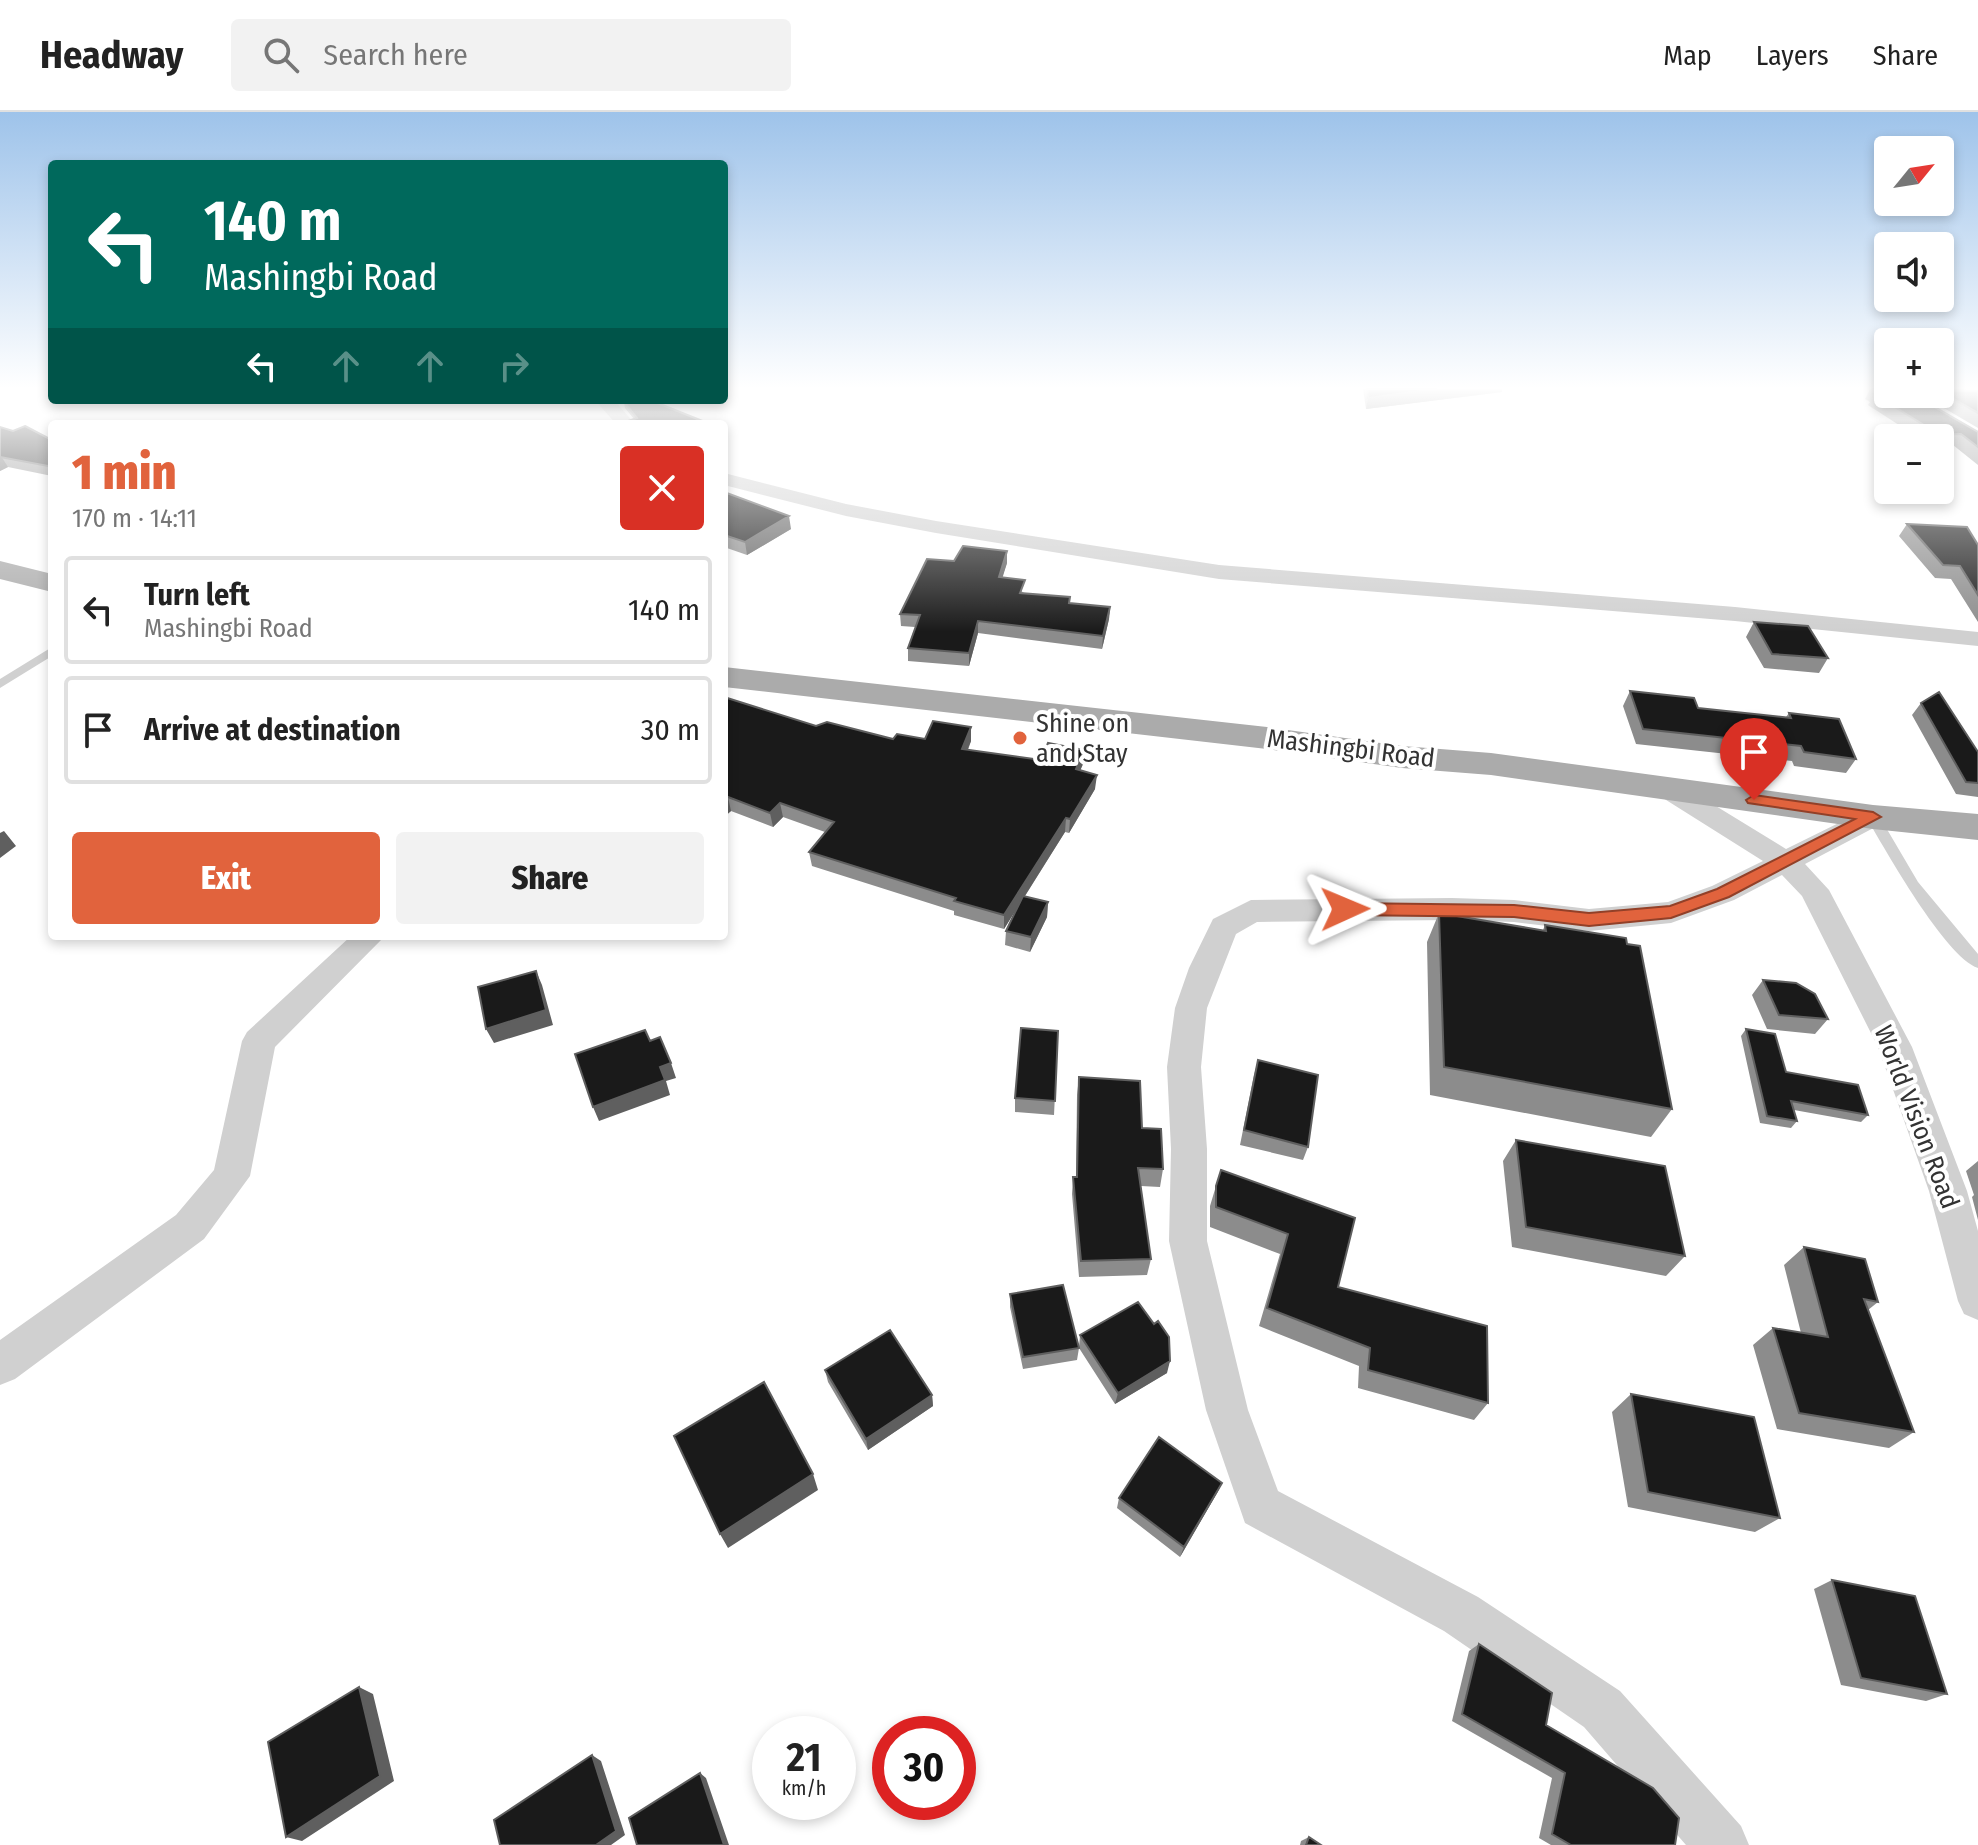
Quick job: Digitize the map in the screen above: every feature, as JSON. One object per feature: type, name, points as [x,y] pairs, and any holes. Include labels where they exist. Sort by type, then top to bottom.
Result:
[{"type":"main road","points":[[0,570],[48,582]]},
{"type":"main road","name":"Mashingbi Road","points":[[728,677],[1267,738],[1402,757],[1491,764],[1873,817],[1978,827]]},
{"type":"street","points":[[728,480],[846,510],[1219,572],[1735,614],[1978,639]]},
{"type":"street","name":"World Vision Road","points":[[1665,787],[1786,862],[1814,890],[1895,1047],[1948,1191],[1978,1301]]},
{"type":"street","points":[[1722,1845],[1602,1709],[1461,1614],[1261,1507],[1227,1410],[1188,1241],[1189,1149],[1184,1067],[1191,1008],[1224,927],[1251,911],[1452,909],[1603,918],[1671,912],[1723,893],[1873,817]]},
{"type":"street","points":[[0,1365],[190,1227],[231,1176],[259,1041],[366,940]]},
{"type":"lane","points":[[0,684],[48,654]]},
{"type":"lane","points":[[1873,817],[1913,885],[1967,954],[1978,962]]},
{"type":"building","points":[[728,493],[789,516],[745,542],[728,536]]},
{"type":"building","points":[[1907,524],[1967,527],[1978,545],[1978,595],[1960,566],[1943,565]]},
{"type":"building","points":[[963,546],[1007,551],[999,577],[1025,580],[1020,593],[1070,597],[1069,603],[1110,607],[1103,636],[978,621],[969,653],[908,648],[920,615],[900,614],[927,559],[954,561]]},
{"type":"building","points":[[1754,622],[1808,626],[1828,658],[1772,654]]},
{"type":"building","points":[[1630,691],[1694,698],[1698,708],[1791,718],[1789,713],[1839,719],[1856,759],[1804,752],[1801,746],[1643,729]]},
{"type":"building","points":[[1939,692],[1978,752],[1978,783],[1966,782],[1921,703]]},
{"type":"building","points":[[728,698],[816,726],[827,722],[893,739],[897,734],[925,739],[933,721],[971,727],[962,749],[1041,760],[1048,743],[1084,750],[1076,769],[1097,775],[1004,915],[809,852],[834,822],[780,803],[770,813],[728,797]]},
{"type":"building","points":[[1023,896],[1048,902],[1031,937],[1006,931]]},
{"type":"building","points":[[1439,913],[1546,931],[1545,925],[1626,938],[1627,944],[1640,946],[1672,1109],[1444,1067]]},
{"type":"building","points":[[536,971],[546,1010],[486,1029],[478,987]]},
{"type":"building","points":[[1763,980],[1796,983],[1815,994],[1828,1019],[1779,1015]]},
{"type":"building","points":[[1021,1028],[1058,1031],[1055,1101],[1015,1098]]},
{"type":"building","points":[[1746,1029],[1775,1034],[1786,1072],[1858,1085],[1868,1115],[1791,1101],[1797,1121],[1767,1116]]},
{"type":"building","points":[[645,1030],[650,1041],[660,1037],[671,1063],[660,1067],[665,1080],[593,1107],[575,1054]]},
{"type":"building","points":[[1258,1060],[1318,1075],[1308,1147],[1244,1130]]},
{"type":"building","points":[[1079,1077],[1140,1081],[1142,1128],[1161,1129],[1163,1169],[1138,1168],[1151,1259],[1081,1261],[1073,1177],[1077,1177]]},
{"type":"building","points":[[1516,1140],[1665,1166],[1685,1256],[1526,1227]]},
{"type":"building","points":[[1221,1170],[1355,1218],[1338,1287],[1487,1326],[1488,1403],[1368,1370],[1370,1348],[1267,1308],[1288,1234],[1216,1207],[1216,1186]]},
{"type":"building","points":[[1804,1247],[1865,1259],[1878,1302],[1864,1299],[1914,1432],[1799,1413],[1773,1328],[1828,1337]]},
{"type":"building","points":[[1063,1285],[1079,1348],[1023,1357],[1010,1294]]},
{"type":"building","points":[[1138,1302],[1154,1324],[1158,1321],[1169,1337],[1170,1361],[1118,1393],[1080,1335]]},
{"type":"building","points":[[890,1330],[932,1395],[866,1439],[825,1370]]},
{"type":"building","points":[[764,1382],[813,1474],[720,1534],[674,1436]]},
{"type":"building","points":[[1631,1394],[1754,1417],[1780,1518],[1648,1492]]},
{"type":"building","points":[[1159,1437],[1222,1483],[1184,1547],[1119,1498]]},
{"type":"building","points":[[1832,1580],[1915,1596],[1947,1694],[1861,1678]]},
{"type":"building","points":[[1479,1644],[1552,1693],[1546,1725],[1653,1788],[1679,1818],[1675,1845],[1571,1845],[1552,1834],[1565,1773],[1462,1714]]},
{"type":"building","points":[[359,1687],[380,1776],[286,1837],[268,1742]]},
{"type":"building","points":[[592,1755],[616,1831],[596,1845],[500,1845],[494,1820]]},
{"type":"building","points":[[700,1773],[724,1845],[637,1845],[629,1818]]},
{"type":"building","points":[[1309,1837],[1321,1845],[1306,1845]]},
{"type":"place","name":"Shine on and Stay","points":[[1020,738]]},
{"type":"route","points":[[1345,909],[1514,911],[1589,920],[1671,912],[1723,893],[1873,817],[1754,800]]}]
